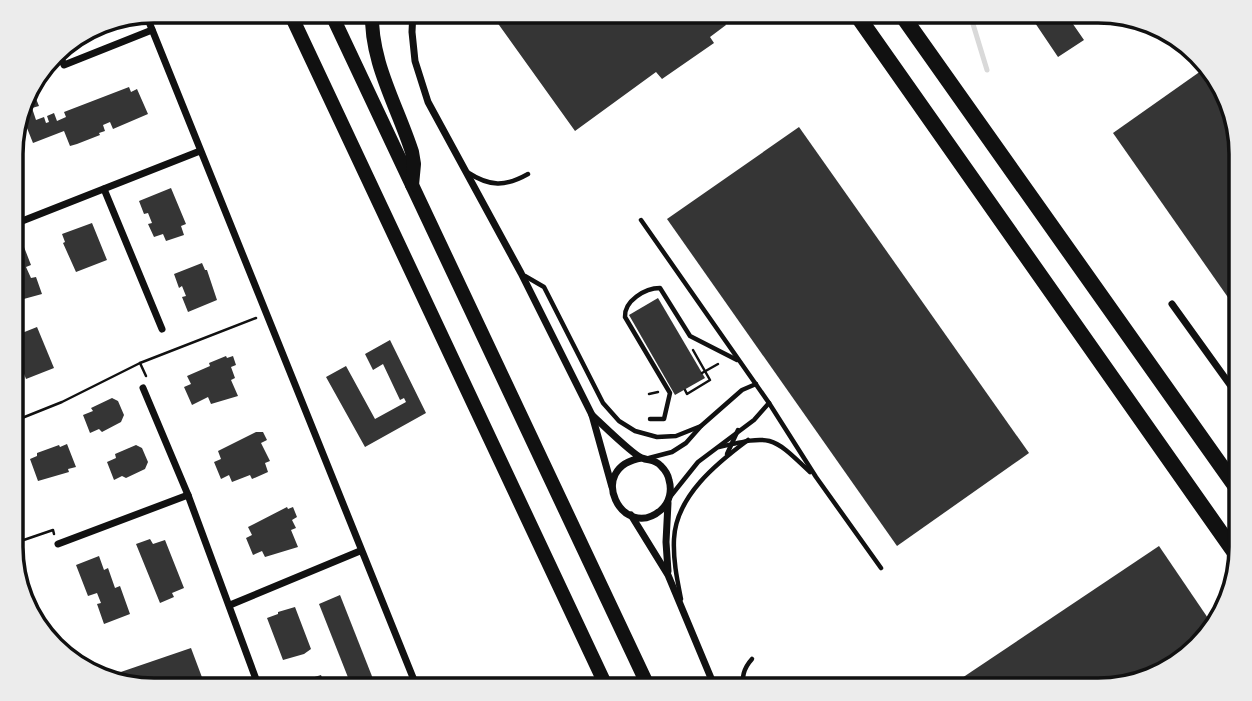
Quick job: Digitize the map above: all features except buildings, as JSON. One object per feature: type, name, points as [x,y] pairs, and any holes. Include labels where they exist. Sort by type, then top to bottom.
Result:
[{"type":"highway","points":[[295,23],[602,678]]},
{"type":"highway","points":[[336,23],[644,678]]},
{"type":"highway","points":[[373,23],[381,74],[412,152],[412,186]]},
{"type":"highway","points":[[863,23],[1229,544]]},
{"type":"highway","points":[[908,23],[1229,477]]},
{"type":"street","points":[[149,23],[413,678]]},
{"type":"street","points":[[414,23],[413,47],[423,89],[592,415],[615,500],[620,508],[631,515],[668,575],[711,678]]},
{"type":"street","points":[[62,60],[64,65],[152,30]]},
{"type":"street","points":[[23,221],[200,151]]},
{"type":"street","points":[[104,189],[162,329]]},
{"type":"street","points":[[1172,304],[1229,383]]},
{"type":"street","points":[[143,388],[188,495],[256,678]]},
{"type":"street","points":[[592,415],[646,458],[663,467],[669,477],[666,542],[668,575]]},
{"type":"street","points":[[612,487],[614,477],[621,466],[632,460],[646,458]]},
{"type":"street","points":[[58,544],[188,495]]},
{"type":"street","points":[[631,515],[650,516],[662,509],[669,498]]},
{"type":"street","points":[[230,605],[360,551]]},
{"type":"lane","points":[[462,168],[491,183],[512,183],[528,174]]},
{"type":"lane","points":[[641,220],[881,568]]},
{"type":"lane","points":[[520,274],[544,287],[603,404],[619,421],[635,431],[657,437],[676,436],[701,426]]},
{"type":"lane","points":[[650,419],[664,419],[670,393],[625,317],[624,309],[627,303],[654,287],[660,288],[690,336],[738,361]]},
{"type":"lane","points":[[646,458],[672,452],[686,443],[742,390],[755,384]]},
{"type":"lane","points":[[669,498],[698,462],[754,420],[769,403]]},
{"type":"lane","points":[[725,457],[739,429]]},
{"type":"lane","points":[[716,447],[761,438],[783,447],[816,477]]},
{"type":"lane","points":[[684,614],[674,562],[674,535],[688,500],[705,474],[748,440]]},
{"type":"lane","points":[[742,678],[752,659]]},
{"type":"path","points":[[23,418],[62,402],[140,363],[266,314]]},
{"type":"path","points":[[702,373],[730,357]]},
{"type":"path","points":[[23,540],[53,530],[58,544]]},
{"type":"waterway","points":[[973,23],[987,70]]}]
